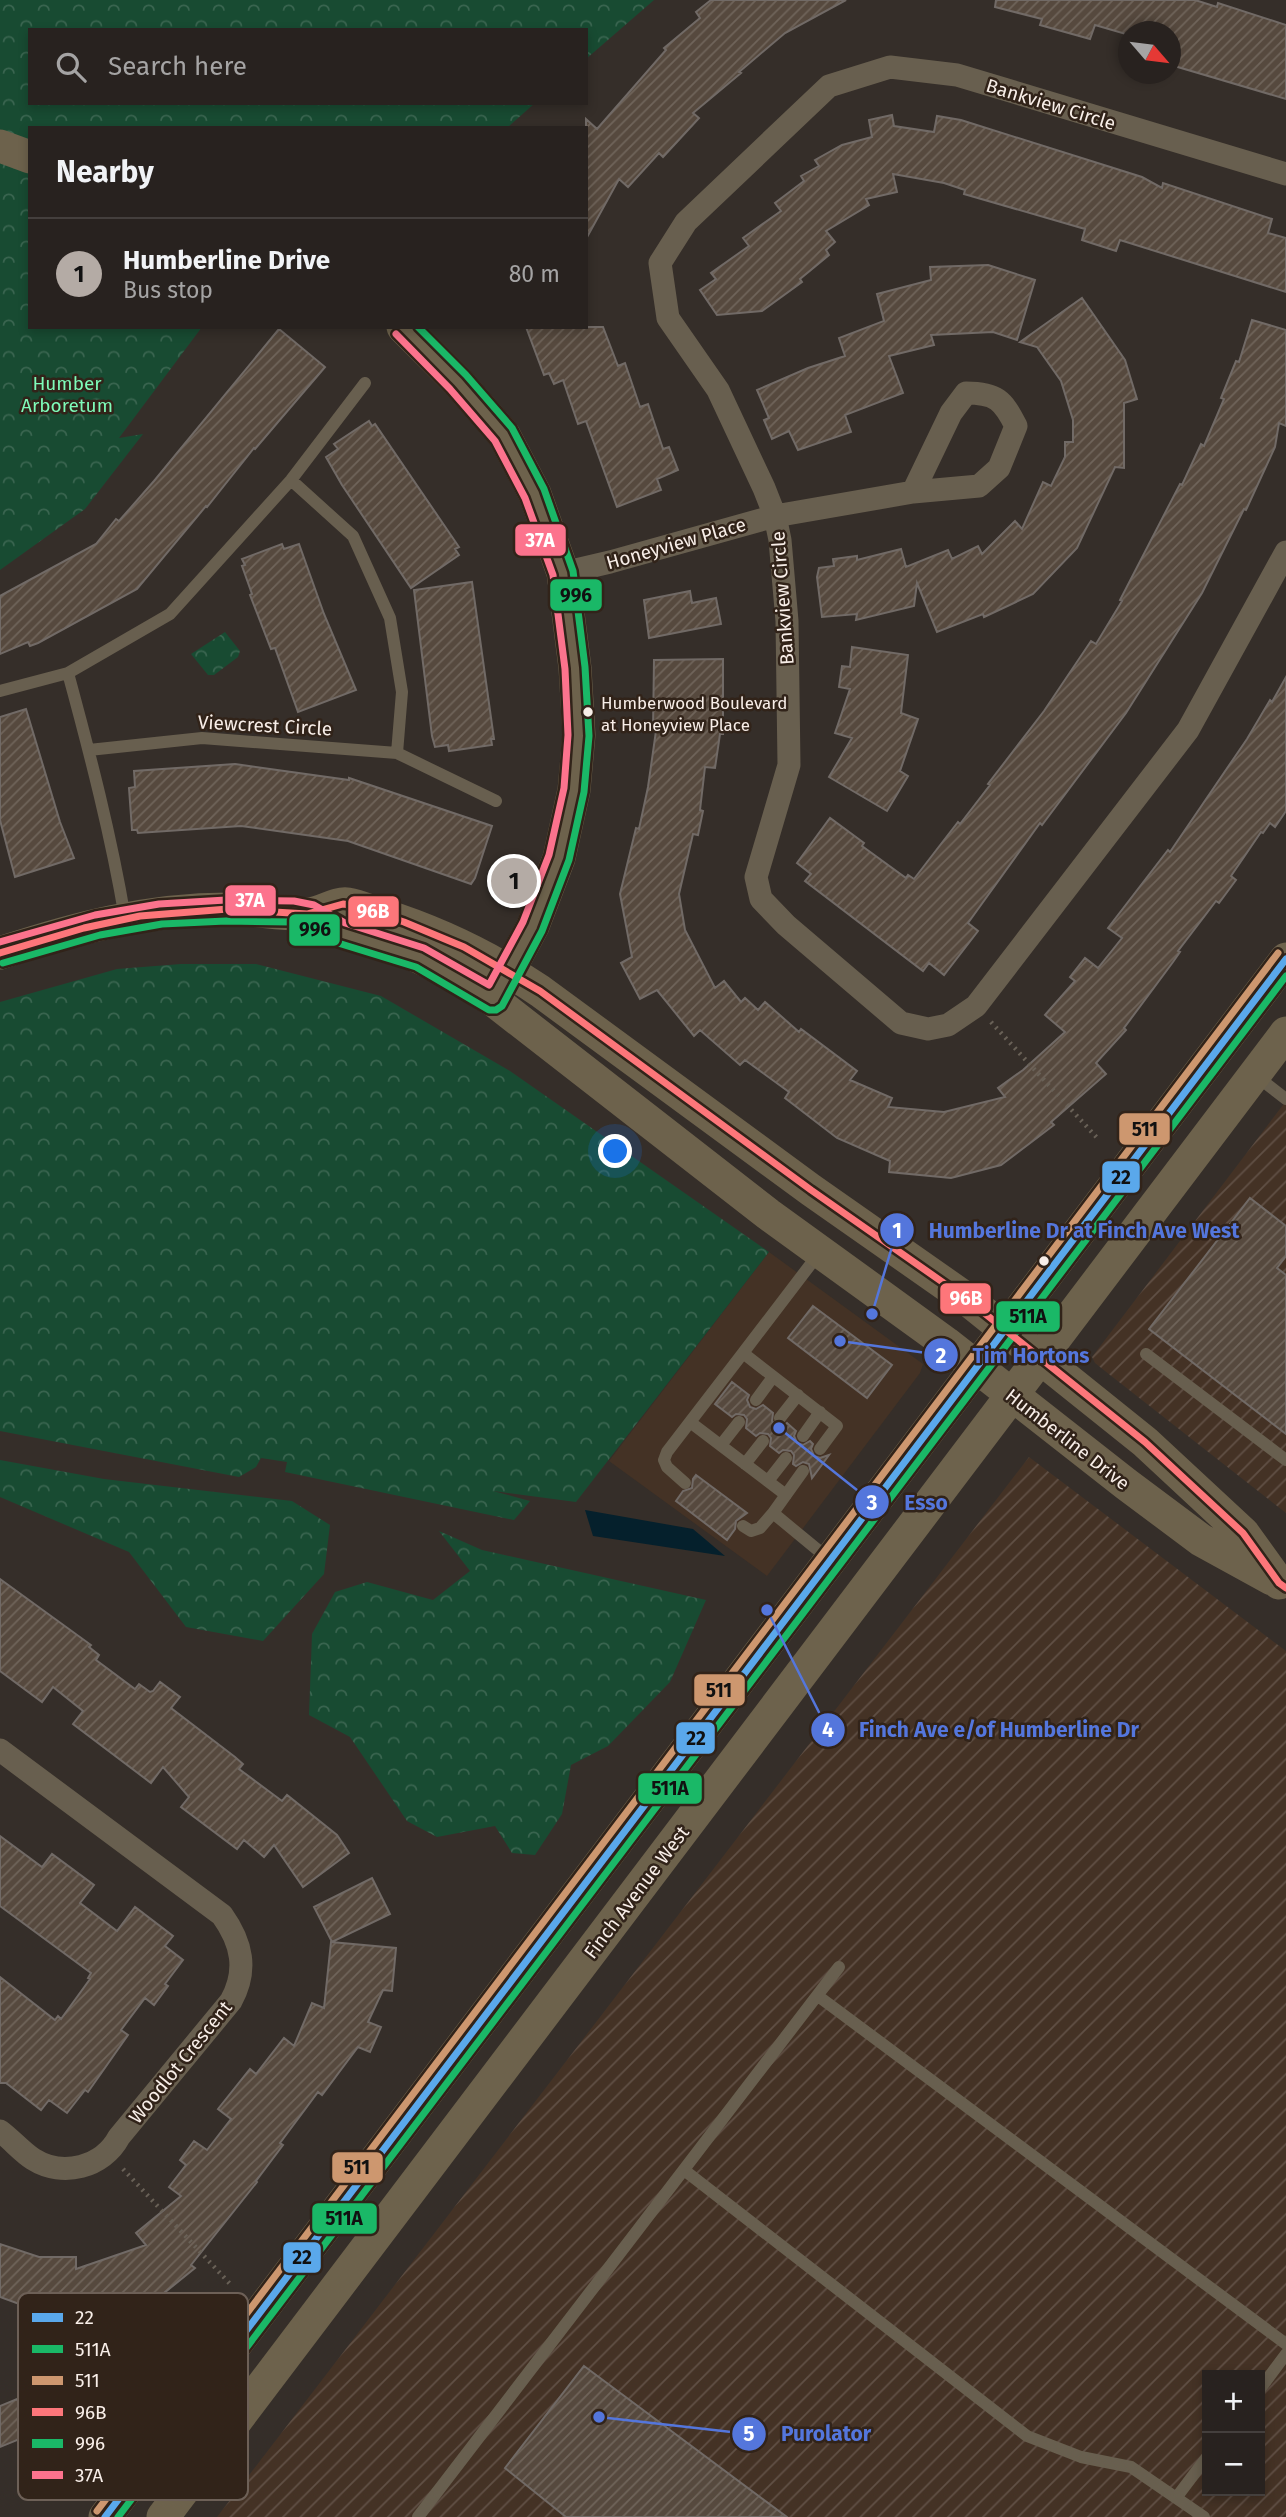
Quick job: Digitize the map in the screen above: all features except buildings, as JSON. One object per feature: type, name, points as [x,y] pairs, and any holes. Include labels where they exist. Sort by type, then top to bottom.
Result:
[{"type":"main road","points":[[0,146],[28,156]]},
{"type":"main road","points":[[405,329],[458,382],[504,435],[535,494],[563,573],[575,668],[579,735],[574,790],[559,858],[533,926],[493,1000]]},
{"type":"main road","name":"Humberline Drive","points":[[0,953],[66,931],[125,918],[167,912],[228,909],[309,914],[345,903],[421,928],[467,947],[510,971],[811,1190],[968,1300],[1145,1442],[1243,1533],[1284,1579]]},
{"type":"main road","name":"Humberline Drive","points":[[309,914],[334,930],[408,952],[444,969],[493,1000],[620,1101],[977,1368],[1201,1540],[1284,1579]]},
{"type":"main road","points":[[248,2328],[1286,959]]},
{"type":"main road","name":"Finch Avenue West","points":[[248,2405],[1286,1033]]},
{"type":"main road","points":[[105,2517],[118,2500]]},
{"type":"main road","name":"Finch Avenue West","points":[[163,2517],[176,2500]]},
{"type":"street","name":"Bankview Circle","points":[[1286,174],[957,75],[890,67],[829,86],[686,222],[660,263],[668,318],[718,390],[764,488],[775,516],[780,540],[787,621],[789,765],[756,877],[761,899],[786,925],[901,1023],[928,1029],[948,1025],[976,1006],[1188,730],[1286,552]]},
{"type":"street","name":"Honeyview Place","points":[[563,573],[775,516],[913,492],[979,486],[999,468],[1016,426],[1006,407],[988,393],[967,393],[951,412],[913,492]]},
{"type":"street","name":"Woodlot Crescent","points":[[0,1750],[219,1912],[234,1931],[241,1950],[243,1967],[239,1986],[231,2001],[108,2152],[92,2163],[70,2169],[47,2166],[30,2157],[0,2131]]},
{"type":"lane","points":[[0,691],[68,673],[170,614],[291,480],[365,383]]},
{"type":"lane","points":[[291,480],[353,536],[390,618],[402,692],[397,753]]},
{"type":"lane","points":[[68,673],[89,750],[125,918]]},
{"type":"lane","name":"Viewcrest Circle","points":[[89,750],[201,738],[397,753],[496,801]]},
{"type":"lane","points":[[1254,1075],[1286,1098]]},
{"type":"lane","points":[[685,1483],[667,1467],[664,1460],[667,1452],[820,1252]]},
{"type":"lane","points":[[743,1353],[837,1426],[820,1449]]},
{"type":"lane","points":[[1146,1354],[1286,1460]]},
{"type":"lane","points":[[756,1400],[773,1377]]},
{"type":"lane","points":[[780,1418],[798,1395]]},
{"type":"lane","points":[[803,1436],[820,1412]]},
{"type":"lane","points":[[690,1422],[786,1495]]},
{"type":"lane","points":[[721,1445],[739,1422]]},
{"type":"lane","points":[[745,1464],[763,1441]]},
{"type":"lane","points":[[768,1481],[786,1458]]},
{"type":"lane","points":[[743,1526],[751,1531],[760,1528],[803,1471]]},
{"type":"lane","points":[[773,1513],[831,1560]]},
{"type":"lane","points":[[418,2517],[839,1967]]},
{"type":"lane","points":[[818,1996],[1286,2344]]},
{"type":"lane","points":[[684,2170],[1027,2436],[1082,2457],[1131,2467],[1204,2517]]},
{"type":"lane","points":[[1265,2382],[1286,2354]]},
{"type":"lane","points":[[1176,2498],[1202,2464]]},
{"type":"path","points":[[976,1006],[1099,1140]]},
{"type":"path","points":[[108,2152],[232,2286]]},
{"type":"shaded area","points":[[1286,1101],[1286,1513],[1095,1363],[1092,1357]]},
{"type":"shaded area","points":[[769,1252],[923,1364],[920,1373],[767,1576],[609,1461]]},
{"type":"shaded area","points":[[1029,1457],[1286,1651],[1286,2517],[217,2517],[230,2500],[248,2500],[248,2477]]},
{"type":"green space","name":"Humber Arboretum","points":[[0,0],[654,0],[588,57],[588,28],[28,28],[28,105],[533,105],[509,126],[28,126],[28,329],[201,329],[119,438],[143,434],[85,509],[0,570]]},
{"type":"green space","points":[[225,632],[240,651],[238,657],[214,675],[208,675],[191,654]]},
{"type":"green space","points":[[181,964],[256,964],[381,996],[510,1071],[769,1252],[576,1502],[493,1491],[530,1501],[514,1520],[285,1472],[287,1462],[261,1458],[256,1467],[239,1477],[0,1431],[0,1002],[117,969]]},
{"type":"green space","points":[[0,1460],[104,1479],[292,1501],[330,1525],[324,1574],[263,1641],[186,1627],[129,1552],[0,1497]]},
{"type":"green space","points":[[439,1531],[482,1550],[706,1600],[670,1682],[608,1746],[571,1765],[562,1814],[535,1855],[512,1853],[495,1826],[437,1837],[407,1821],[350,1737],[309,1715],[312,1634],[335,1592],[367,1582],[433,1600],[470,1571]]},
{"type":"water","points":[[585,1510],[693,1529],[725,1556],[593,1536]]},
{"type":"transit line","name":"996","points":[[3,963],[100,935],[162,924],[291,922],[308,926],[338,943],[416,967],[489,1010],[502,1006],[542,931],[569,860],[584,792],[589,736],[585,667],[573,571],[544,489],[512,428],[466,375],[420,329]]},
{"type":"transit line","name":"37A","points":[[0,942],[95,915],[159,904],[226,900],[294,901],[314,905],[345,923],[424,948],[489,985],[523,922],[549,855],[564,788],[568,735],[565,669],[553,575],[525,498],[495,441],[450,389],[396,334]]},
{"type":"transit line","name":"96B","points":[[0,953],[84,928],[140,916],[228,909],[307,914],[343,904],[404,922],[464,947],[540,991],[811,1190],[968,1300],[1145,1442],[1243,1533],[1279,1583],[1286,1588]]},
{"type":"transit line","name":"511","points":[[248,2312],[1278,953]]},
{"type":"transit line","name":"22","points":[[248,2328],[1286,959]]},
{"type":"transit line","name":"511A","points":[[248,2345],[1286,976]]},
{"type":"transit line","name":"511","points":[[97,2511],[105,2500]]},
{"type":"transit line","name":"22","points":[[105,2517],[118,2500]]},
{"type":"transit line","name":"511A","points":[[118,2517],[131,2500]]},
{"type":"place","name":"Humberwood Boulevard at Honeyview Place","points":[[588,712]]},
{"type":"place","name":"Humberline Drive","points":[[514,881]]},
{"type":"place","name":"Humberline Dr at Finch Ave West","points":[[872,1314]]},
{"type":"place","name":"Tim Hortons","points":[[840,1341]]},
{"type":"place","name":"Esso","points":[[779,1428]]},
{"type":"place","name":"Finch Ave e/of Humberline Dr","points":[[767,1610]]},
{"type":"place","name":"Purolator","points":[[599,2417]]}]
